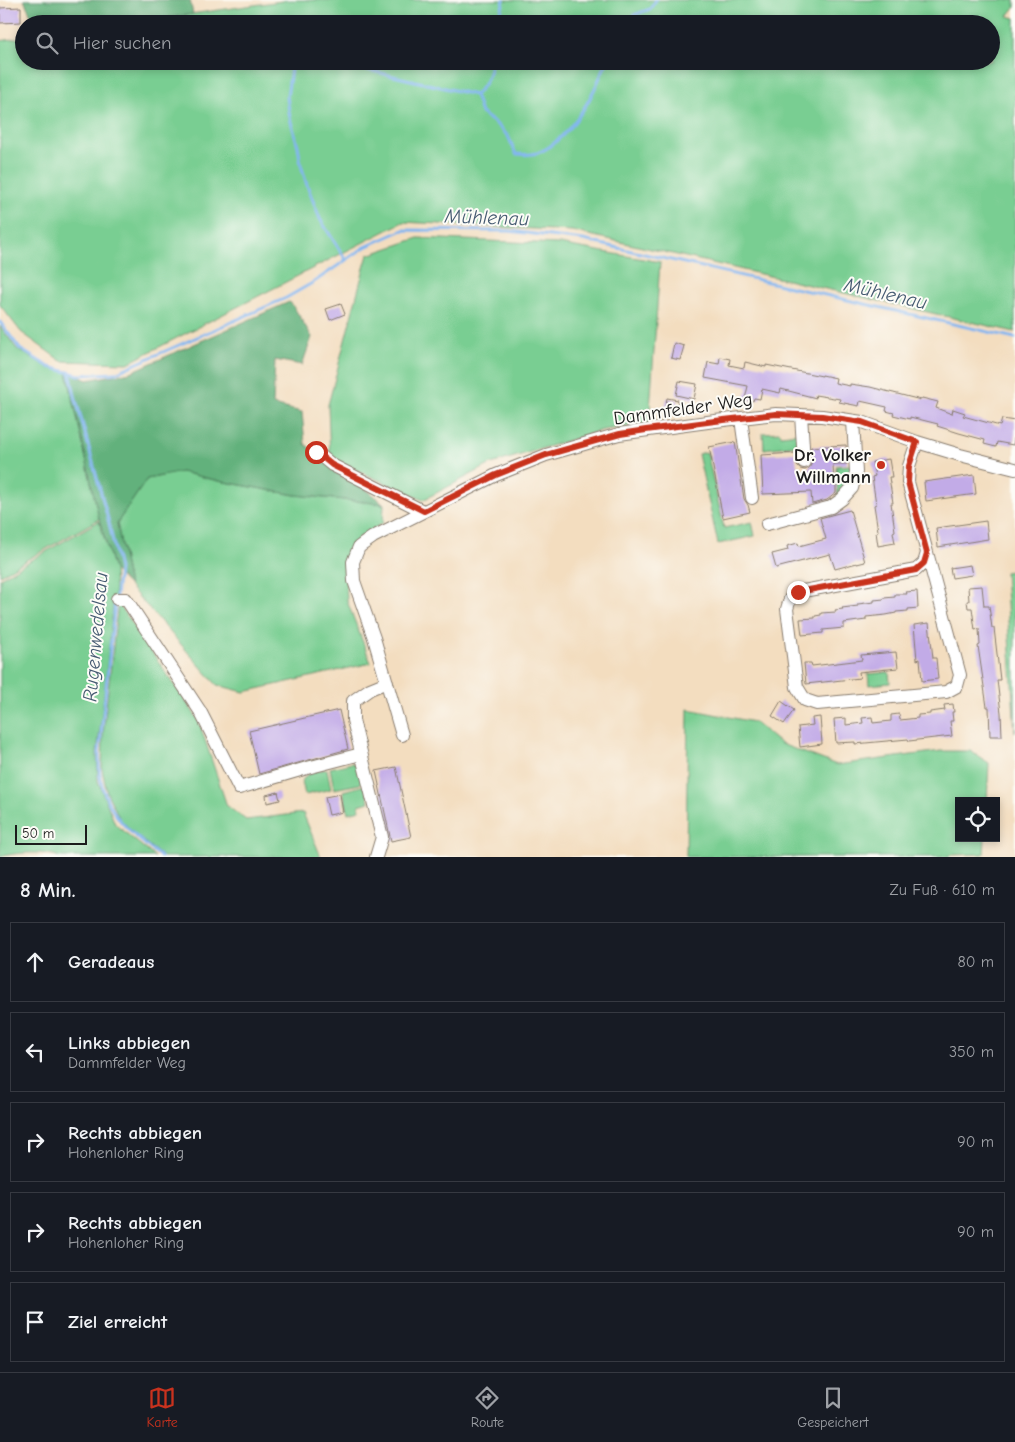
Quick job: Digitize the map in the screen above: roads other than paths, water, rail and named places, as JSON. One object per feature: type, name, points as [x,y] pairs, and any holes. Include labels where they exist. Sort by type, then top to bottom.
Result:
[{"type":"street","name":"Dammfelder Weg","points":[[402,735],[374,638],[354,580],[353,562],[360,547],[372,536],[496,475],[546,455],[620,434],[776,414],[822,416],[862,422],[917,442],[1015,469]]},
{"type":"street","points":[[802,415],[804,462]]},
{"type":"street","points":[[740,419],[752,498]]},
{"type":"street","points":[[766,524],[832,507],[852,488],[856,472],[853,421]]},
{"type":"street","points":[[917,442],[909,466],[908,482],[960,675],[957,686],[946,692],[827,704],[817,704],[805,700],[797,687],[787,609],[790,599],[798,592],[916,570],[924,563],[927,553]]},
{"type":"street","points":[[316,452],[332,465],[424,511]]},
{"type":"street","points":[[117,599],[126,599],[200,711],[239,788],[361,754]]},
{"type":"street","points":[[376,857],[382,837],[353,720],[353,701],[370,689],[387,682]]},
{"type":"waterway","points":[[500,15],[504,0]]},
{"type":"waterway","points":[[634,15],[650,9],[656,0]]},
{"type":"waterway","points":[[291,70],[287,97],[301,165],[320,219],[346,260]]},
{"type":"waterway","points":[[368,70],[475,95],[481,113],[508,136],[516,154],[532,154],[541,151],[559,139],[576,120],[604,70]]},
{"type":"waterway","points":[[475,95],[482,88],[489,70]]},
{"type":"waterway","name":"Mühlenau","points":[[0,322],[20,349],[49,367],[79,375],[115,373],[286,298],[314,282],[365,247],[403,230],[509,231],[583,240],[1015,338]]},
{"type":"waterway","name":"Rugenwedelsau","points":[[70,372],[119,569],[116,596]]},
{"type":"waterway","name":"Rugenwedelsau","points":[[115,602],[99,753],[100,777],[108,803],[122,823],[161,857]]},
{"type":"place","name":"Dr. Volker Willmann","points":[[881,465]]}]
